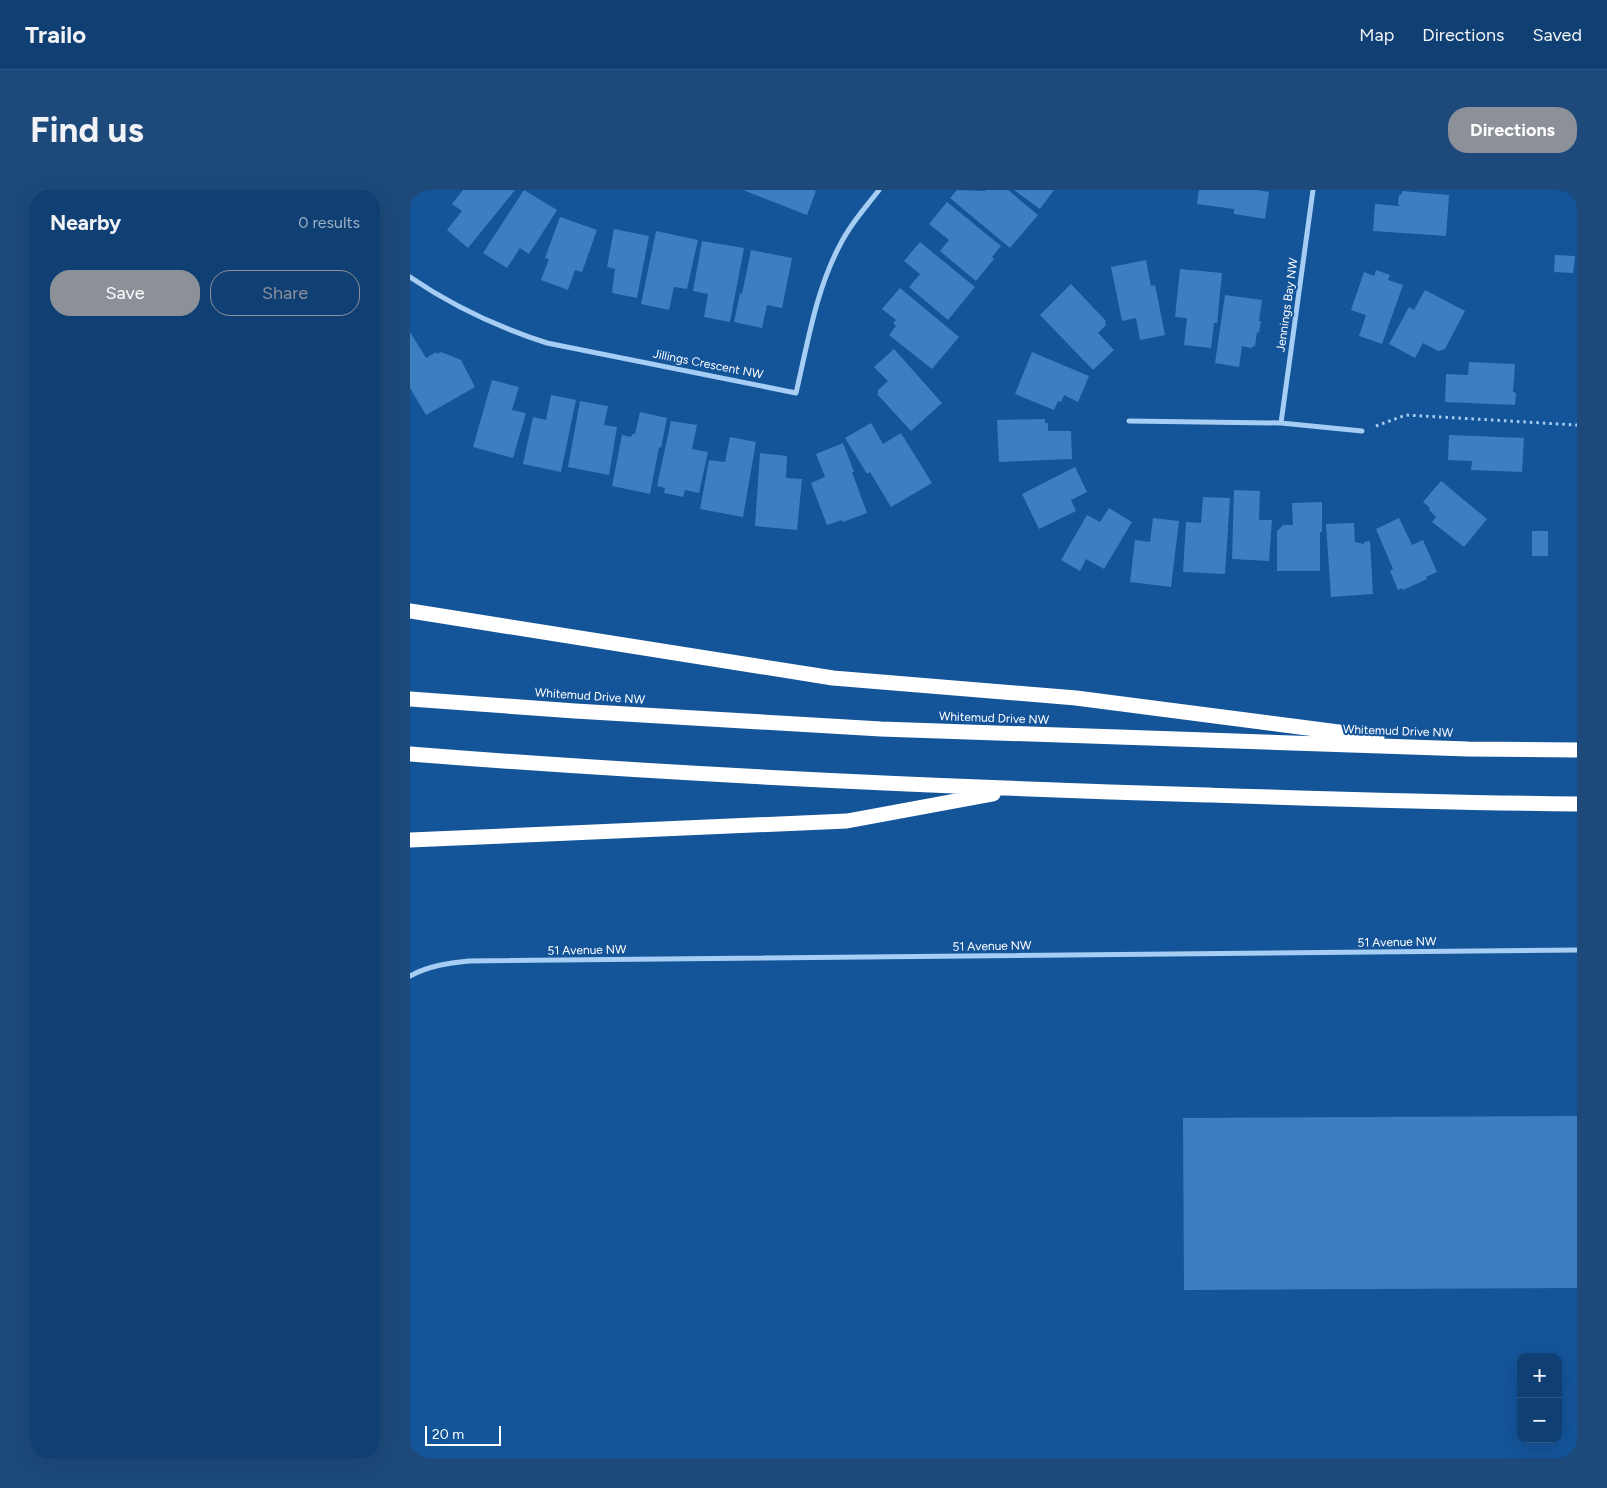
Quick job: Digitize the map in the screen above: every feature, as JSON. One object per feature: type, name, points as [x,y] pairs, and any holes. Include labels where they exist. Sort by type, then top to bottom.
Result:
[{"type":"highway","points":[[410,612],[833,678],[1076,698],[1468,749]]},
{"type":"highway","name":"Whitemud Drive NW","points":[[410,699],[881,729],[1468,749],[1577,750]]},
{"type":"highway","points":[[410,754],[571,766],[1020,790],[1454,803],[1577,804]]},
{"type":"highway","points":[[410,840],[847,821],[1020,790]]},
{"type":"street","name":"Jillings Crescent NW","points":[[410,277],[433,293],[487,322],[547,343],[796,392],[813,317],[828,271],[841,242],[879,190]]},
{"type":"street","name":"Jennings Bay NW","points":[[1281,424],[1313,190]]},
{"type":"street","points":[[1129,422],[1281,424],[1362,431]]},
{"type":"street","name":"51 Avenue NW","points":[[410,976],[419,971],[444,964],[469,961],[1577,950]]},
{"type":"path","points":[[1362,431],[1406,415],[1577,425]]},
{"type":"building","points":[[463,190],[515,190],[468,248],[447,230],[462,211],[452,204]]},
{"type":"building","points":[[524,190],[557,210],[529,254],[520,248],[507,268],[483,253]]},
{"type":"building","points":[[743,190],[813,190],[816,191],[807,215]]},
{"type":"building","points":[[957,190],[1008,190],[1038,215],[1010,248],[950,198]]},
{"type":"building","points":[[1014,190],[1054,190],[1040,209]]},
{"type":"building","points":[[1199,190],[1257,190],[1269,192],[1265,219],[1234,214],[1234,209],[1197,204]]},
{"type":"building","points":[[1402,191],[1449,195],[1446,236],[1373,231],[1375,204],[1400,206],[1398,204],[1399,195],[1402,194]]},
{"type":"building","points":[[947,202],[1001,246],[992,257],[994,259],[976,281],[940,251],[949,240],[929,224]]},
{"type":"building","points":[[560,217],[597,230],[582,272],[575,270],[568,290],[541,280],[549,259],[545,258]]},
{"type":"building","points":[[614,229],[649,236],[637,298],[612,293],[615,269],[607,267]]},
{"type":"building","points":[[656,231],[698,240],[687,289],[674,287],[669,310],[641,304]]},
{"type":"building","points":[[702,241],[744,248],[730,322],[704,317],[708,294],[693,291]]},
{"type":"building","points":[[920,242],[975,287],[948,320],[909,287],[920,274],[904,261]]},
{"type":"building","points":[[751,250],[792,258],[782,308],[767,305],[762,328],[734,322]]},
{"type":"building","points":[[1555,255],[1575,256],[1573,273],[1554,272]]},
{"type":"building","points":[[1146,260],[1151,286],[1155,285],[1165,335],[1140,340],[1136,318],[1122,321],[1111,267]]},
{"type":"building","points":[[1180,269],[1222,273],[1217,323],[1214,323],[1211,348],[1184,345],[1187,318],[1175,317]]},
{"type":"building","points":[[1376,270],[1390,275],[1388,280],[1403,285],[1382,344],[1359,336],[1366,315],[1351,310],[1364,272],[1374,276]]},
{"type":"building","points":[[1071,284],[1106,321],[1106,325],[1098,333],[1114,350],[1093,370],[1040,315]]},
{"type":"building","points":[[900,288],[959,337],[932,369],[889,335],[896,326],[893,323],[896,320],[882,309]]},
{"type":"building","points":[[1425,290],[1465,311],[1445,349],[1438,351],[1423,343],[1415,358],[1389,344],[1409,307],[1414,310]]},
{"type":"building","points":[[1225,295],[1262,300],[1259,321],[1261,321],[1255,346],[1252,348],[1242,346],[1239,367],[1215,363]]},
{"type":"building","points":[[410,332],[426,358],[436,352],[437,354],[441,352],[461,360],[475,387],[426,415],[410,388]]},
{"type":"building","points":[[894,349],[942,403],[911,431],[877,394],[879,392],[877,391],[888,381],[874,367]]},
{"type":"building","points":[[1032,352],[1089,376],[1078,402],[1064,395],[1061,402],[1058,401],[1054,410],[1015,394]]},
{"type":"building","points":[[1469,362],[1515,364],[1513,392],[1516,393],[1515,405],[1445,402],[1446,374],[1468,375]]},
{"type":"building","points":[[492,380],[519,387],[512,410],[526,413],[513,458],[473,447]]},
{"type":"building","points":[[551,395],[576,400],[561,472],[523,464],[533,417],[546,420]]},
{"type":"building","points":[[580,401],[608,406],[604,425],[617,427],[609,475],[568,467]]},
{"type":"building","points":[[640,412],[667,418],[650,494],[612,486],[622,435],[631,437],[632,434],[635,434]]},
{"type":"building","points":[[1045,419],[1045,423],[1048,423],[1048,431],[1071,431],[1072,459],[999,462],[997,420]]},
{"type":"building","points":[[671,421],[697,425],[692,449],[708,452],[699,493],[685,490],[683,497],[664,493],[665,488],[657,486]]},
{"type":"building","points":[[871,423],[883,444],[901,433],[932,483],[891,507],[870,472],[867,474],[845,438]]},
{"type":"building","points":[[1449,435],[1524,438],[1522,472],[1471,470],[1472,461],[1448,460]]},
{"type":"building","points":[[730,437],[756,442],[743,517],[700,509],[709,460],[725,462]]},
{"type":"building","points":[[843,443],[867,513],[843,522],[842,520],[827,525],[811,483],[825,477],[816,454]]},
{"type":"building","points":[[760,453],[787,456],[786,478],[802,479],[797,530],[755,526]]},
{"type":"building","points":[[1075,467],[1087,492],[1071,500],[1076,511],[1039,529],[1022,494]]},
{"type":"building","points":[[1441,481],[1487,519],[1464,547],[1432,522],[1436,517],[1423,502]]},
{"type":"building","points":[[1234,490],[1260,491],[1259,520],[1272,520],[1269,561],[1232,559]]},
{"type":"building","points":[[1203,497],[1230,498],[1225,574],[1183,572],[1186,522],[1201,523]]},
{"type":"building","points":[[1322,502],[1320,571],[1277,571],[1277,531],[1283,525],[1293,525],[1292,503]]},
{"type":"building","points":[[1109,508],[1132,522],[1104,569],[1086,559],[1080,571],[1061,560],[1087,515],[1100,522]]},
{"type":"building","points":[[1153,518],[1179,521],[1171,587],[1130,582],[1135,540],[1150,542]]},
{"type":"building","points":[[1399,518],[1412,545],[1423,540],[1437,572],[1426,577],[1427,579],[1403,590],[1402,588],[1398,590],[1390,571],[1393,569],[1376,529]]},
{"type":"building","points":[[1354,523],[1355,542],[1364,544],[1364,542],[1370,541],[1373,594],[1331,597],[1326,524]]},
{"type":"building","points":[[1532,531],[1548,531],[1548,556],[1532,556]]},
{"type":"building","points":[[1577,1116],[1577,1288],[1184,1290],[1183,1118]]}]
